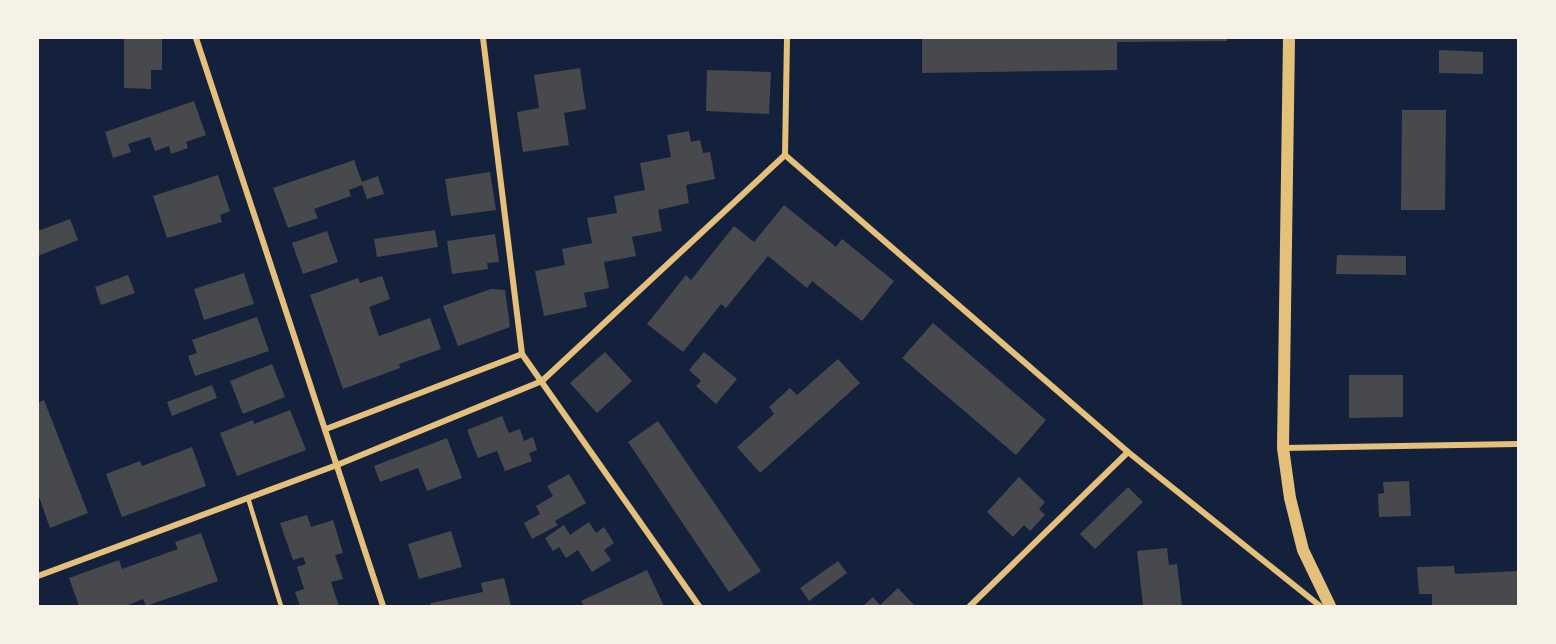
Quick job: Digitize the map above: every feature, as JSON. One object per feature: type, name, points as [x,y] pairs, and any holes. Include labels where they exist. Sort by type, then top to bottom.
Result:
[{"type":"main road","points":[[1289,38],[1283,448],[1290,498],[1303,550],[1330,606]]},
{"type":"street","points":[[196,38],[383,606]]},
{"type":"street","points":[[483,38],[522,354],[699,606]]},
{"type":"street","points":[[38,576],[337,465],[542,381],[785,155],[787,38]]},
{"type":"street","points":[[785,155],[1128,452],[1320,606]]},
{"type":"street","points":[[326,429],[522,354]]},
{"type":"street","points":[[1283,448],[1518,444]]},
{"type":"street","points":[[970,606],[1128,452]]},
{"type":"lane","points":[[248,498],[281,606]]},
{"type":"building","points":[[124,38],[162,38],[162,70],[151,70],[151,89],[124,88]]},
{"type":"building","points":[[922,38],[1227,38],[1227,41],[1117,42],[1117,70],[922,73]]},
{"type":"building","points":[[1439,50],[1483,52],[1483,74],[1439,73]]},
{"type":"building","points":[[580,68],[586,109],[564,113],[569,145],[523,152],[517,112],[539,108],[534,75]]},
{"type":"building","points":[[707,70],[771,72],[769,114],[706,111]]},
{"type":"building","points":[[194,101],[206,135],[186,142],[188,148],[171,154],[169,146],[155,151],[150,137],[128,144],[131,152],[113,158],[105,132]]},
{"type":"building","points":[[1402,110],[1446,110],[1445,210],[1401,210]]},
{"type":"building","points":[[689,131],[691,142],[700,140],[703,153],[710,152],[715,179],[686,185],[689,203],[658,210],[662,231],[632,237],[636,256],[604,262],[609,288],[584,293],[587,307],[544,316],[535,271],[565,265],[562,249],[592,243],[587,218],[617,213],[614,196],[645,190],[640,163],[671,157],[667,135]]},
{"type":"building","points":[[354,160],[362,182],[378,176],[384,194],[367,199],[362,185],[349,190],[351,196],[314,209],[318,218],[288,228],[273,188]]},
{"type":"building","points":[[490,172],[496,210],[451,216],[445,179]]},
{"type":"building","points":[[218,175],[230,211],[220,215],[222,222],[167,238],[153,196]]},
{"type":"building","points":[[784,205],[836,247],[842,239],[894,281],[862,321],[812,281],[807,288],[768,256],[726,308],[721,304],[683,352],[647,324],[686,275],[691,280],[734,226],[754,242]]},
{"type":"building","points":[[70,219],[78,240],[38,256],[38,231]]},
{"type":"building","points":[[435,230],[438,247],[377,257],[374,239]]},
{"type":"building","points":[[327,231],[338,262],[303,274],[292,243]]},
{"type":"building","points":[[495,234],[499,262],[487,263],[488,269],[452,274],[447,241]]},
{"type":"building","points":[[1337,255],[1406,256],[1406,275],[1336,274]]},
{"type":"building","points":[[244,273],[254,304],[204,320],[194,289]]},
{"type":"building","points":[[128,275],[135,293],[101,305],[95,287]]},
{"type":"building","points":[[382,276],[390,299],[369,307],[379,336],[430,318],[441,349],[399,364],[400,368],[343,389],[310,295],[358,278],[360,283]]},
{"type":"building","points":[[491,289],[505,290],[510,327],[458,346],[443,306]]},
{"type":"building","points":[[257,317],[269,351],[195,376],[188,356],[197,353],[192,340]]},
{"type":"building","points":[[933,323],[1046,420],[1016,455],[902,358]]},
{"type":"building","points":[[605,352],[632,381],[597,413],[570,383]]},
{"type":"building","points":[[704,352],[737,379],[716,404],[696,386],[701,381],[689,370]]},
{"type":"building","points":[[838,359],[860,383],[760,473],[737,447],[774,414],[769,407],[790,388],[797,395]]},
{"type":"building","points":[[272,364],[285,397],[243,414],[230,381]]},
{"type":"building","points":[[1349,375],[1403,375],[1403,417],[1349,418]]},
{"type":"building","points":[[212,385],[217,398],[172,416],[167,402]]},
{"type":"building","points":[[44,400],[88,513],[50,528],[38,494],[38,403]]},
{"type":"building","points":[[290,410],[306,450],[237,476],[220,433],[253,420],[254,424]]},
{"type":"building","points":[[502,416],[509,433],[520,429],[524,441],[533,437],[537,450],[529,453],[532,461],[505,471],[497,451],[478,458],[467,430]]},
{"type":"building","points":[[658,421],[761,571],[729,592],[628,442]]},
{"type":"building","points":[[447,438],[462,478],[427,491],[418,468],[380,482],[374,466]]},
{"type":"building","points":[[192,447],[206,486],[122,517],[106,474],[140,461],[142,466]]},
{"type":"building","points":[[569,474],[586,503],[555,521],[558,525],[532,539],[524,523],[540,514],[536,506],[553,496],[547,486]]},
{"type":"building","points":[[1019,477],[1045,502],[1039,509],[1045,515],[1030,531],[1024,525],[1013,537],[987,512]]},
{"type":"building","points":[[1409,481],[1411,516],[1379,517],[1378,494],[1384,493],[1383,482]]},
{"type":"building","points":[[1128,487],[1143,502],[1095,549],[1080,534]]},
{"type":"building","points":[[307,515],[311,527],[333,520],[343,553],[335,555],[343,579],[331,582],[339,606],[300,606],[295,592],[304,589],[297,567],[306,564],[303,557],[293,560],[280,523]]},
{"type":"building","points":[[589,522],[596,533],[604,527],[614,543],[604,550],[611,560],[592,572],[578,550],[566,558],[559,547],[553,551],[545,538],[564,525],[570,535]]},
{"type":"building","points":[[451,531],[462,567],[419,579],[408,544]]},
{"type":"building","points":[[201,533],[218,581],[146,606],[143,599],[126,606],[79,606],[69,578],[119,560],[122,569],[178,549],[175,542]]},
{"type":"building","points":[[1167,548],[1169,565],[1177,564],[1182,606],[1143,606],[1137,551]]},
{"type":"building","points":[[838,561],[847,573],[809,601],[800,588]]},
{"type":"building","points":[[1454,566],[1455,574],[1518,571],[1518,606],[1432,606],[1432,594],[1419,594],[1417,567]]},
{"type":"building","points":[[647,570],[664,606],[584,606],[581,601]]},
{"type":"building","points":[[504,578],[511,606],[429,606],[431,603],[483,592],[481,583]]},
{"type":"building","points":[[898,588],[915,606],[863,606],[873,597],[880,605]]}]
